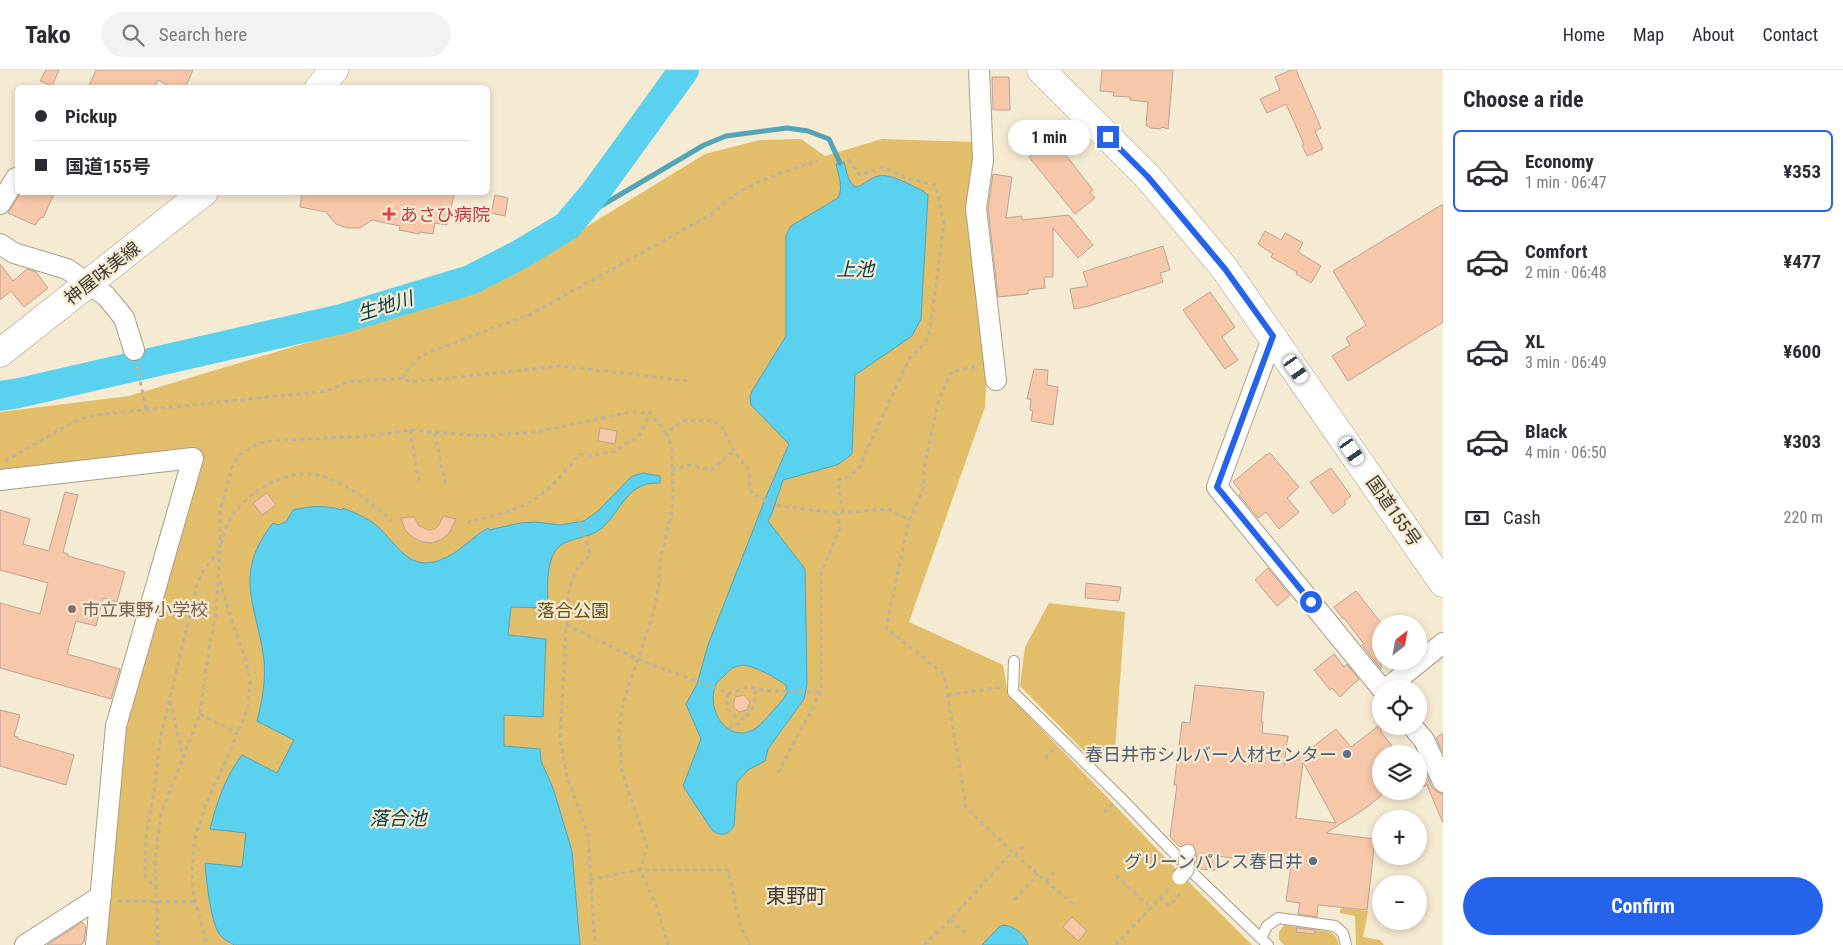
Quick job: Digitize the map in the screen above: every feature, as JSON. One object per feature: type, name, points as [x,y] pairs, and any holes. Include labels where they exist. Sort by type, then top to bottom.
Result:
[{"type":"main road","points":[[322,85],[334,70]]},
{"type":"main road","name":"国道155号","points":[[1041,70],[1148,177],[1225,269],[1443,583]]},
{"type":"main road","name":"神屋味美線","points":[[0,353],[200,195]]},
{"type":"street","points":[[979,70],[982,160],[976,208],[996,380]]},
{"type":"street","points":[[0,204],[15,180]]},
{"type":"street","points":[[0,244],[14,254],[67,269],[106,296],[124,318],[134,350]]},
{"type":"street","points":[[1273,336],[1217,487],[1375,680]]},
{"type":"street","points":[[0,480],[193,458],[116,726],[96,945]]},
{"type":"street","points":[[1397,680],[1443,643]]},
{"type":"street","points":[[1420,735],[1424,740],[1443,782]]},
{"type":"street","points":[[1180,877],[1186,870],[1187,853]]},
{"type":"street","points":[[25,945],[100,898]]},
{"type":"lane","points":[[1014,661],[1013,692],[1120,797],[1196,876],[1265,942]]},
{"type":"lane","points":[[1265,942],[1267,926],[1278,918],[1335,926],[1343,932],[1346,945]]},
{"type":"path","points":[[842,512],[838,480],[857,471],[862,465],[864,456],[909,359],[925,343],[930,330],[944,224],[936,185],[909,179],[884,167],[860,175],[846,157]]},
{"type":"path","points":[[402,378],[416,360],[427,353],[529,315],[712,214],[722,204],[758,181],[818,160]]},
{"type":"path","points":[[134,350],[146,409]]},
{"type":"path","points":[[0,464],[75,421],[94,415],[327,391],[347,382],[402,378],[412,382],[560,366],[689,381]]},
{"type":"path","points":[[974,367],[952,371],[939,399],[925,462],[923,490],[909,520],[886,628],[944,674],[966,807],[1014,854],[1075,906]]},
{"type":"path","points":[[158,945],[155,858],[161,814],[200,714],[210,642],[216,614],[219,578],[220,511],[232,467],[239,455],[259,443],[281,440],[370,436],[410,430],[481,436],[537,432],[630,412],[650,413],[666,433],[672,446],[673,494],[671,516],[660,561],[659,584],[654,610],[623,704],[619,732],[622,771],[647,846],[640,870],[655,903],[668,945]]},
{"type":"path","points":[[467,523],[500,514],[531,502],[555,482],[580,454],[593,456],[615,451],[640,435],[650,413]]},
{"type":"path","points":[[666,433],[683,421],[712,421],[721,426],[734,451],[749,470],[749,485],[754,495],[780,506],[837,513],[888,509],[909,520]]},
{"type":"path","points":[[410,430],[419,481]]},
{"type":"path","points":[[435,433],[445,483]]},
{"type":"path","points":[[672,470],[689,466],[711,470],[734,451]]},
{"type":"path","points":[[157,890],[145,876],[146,837],[155,785],[160,739],[197,586],[204,569],[220,550],[225,528],[233,514],[246,499],[266,484],[296,474],[320,476],[352,490],[378,508],[391,521]]},
{"type":"path","points":[[778,773],[821,692],[821,573],[840,528],[837,513]]},
{"type":"path","points":[[578,519],[591,554],[579,563],[574,572],[568,595],[560,739],[567,776],[588,834],[595,945]]},
{"type":"path","points":[[206,945],[195,902],[193,858],[196,834],[211,791],[232,749],[248,709],[250,681],[246,661],[219,578]]},
{"type":"path","points":[[566,625],[637,659],[729,693],[749,687],[770,691],[821,692]]},
{"type":"path","points":[[948,695],[1013,685]]},
{"type":"path","points":[[729,728],[738,724],[741,719],[745,719],[752,710],[756,698],[755,689]]},
{"type":"path","points":[[729,693],[726,703],[727,708],[741,719]]},
{"type":"path","points":[[170,700],[184,757]]},
{"type":"path","points":[[200,714],[237,733]]},
{"type":"path","points":[[924,945],[1026,843]]},
{"type":"path","points":[[590,878],[640,870],[728,870],[741,927],[750,945]]},
{"type":"path","points":[[1046,881],[1056,870]]},
{"type":"path","points":[[1015,900],[1038,874]]},
{"type":"path","points":[[1116,876],[1151,908]]},
{"type":"path","points":[[1116,945],[1160,898],[1169,906],[1196,876]]},
{"type":"path","points":[[100,898],[158,903],[195,902]]},
{"type":"path","points":[[950,920],[969,936]]},
{"type":"green space","name":"落合公園","points":[[801,139],[825,156],[882,139],[974,142],[967,211],[987,372],[985,407],[909,622],[1003,665],[1008,694],[1252,945],[106,945],[122,738],[203,454],[0,474],[0,412],[129,396],[430,306],[487,283],[537,257],[705,154],[760,140]]},
{"type":"green space","points":[[1049,603],[1125,612],[1115,751],[1087,754],[1020,686],[1025,647]]},
{"type":"green space","points":[[1340,909],[1368,911],[1363,937],[1380,940],[1384,945],[1356,945],[1355,916],[1340,913]]},
{"type":"green space","points":[[1284,925],[1331,932],[1336,937],[1339,945],[1284,945],[1279,939],[1279,932]]},
{"type":"water","name":"上池","points":[[844,162],[848,176],[856,187],[879,176],[887,176],[905,182],[928,195],[921,319],[912,336],[855,375],[852,454],[839,464],[783,480],[768,521],[805,569],[807,684],[804,699],[768,749],[765,761],[748,770],[737,782],[734,826],[727,833],[721,834],[712,830],[683,786],[701,739],[686,704],[697,684],[708,645],[768,492],[789,444],[751,405],[750,397],[786,336],[786,235],[791,226],[838,198],[841,185],[836,164]],"holes":[[[738,666],[750,666],[786,685],[787,693],[784,699],[756,728],[737,733],[729,730],[722,724],[717,716],[713,697],[717,683],[729,671]]]},
{"type":"water","name":"落合池","points":[[643,473],[660,476],[660,483],[649,484],[632,492],[609,521],[597,532],[571,540],[559,546],[555,551],[548,571],[548,608],[511,607],[508,635],[546,639],[543,717],[504,715],[504,746],[540,749],[541,761],[553,788],[572,851],[580,945],[234,945],[222,937],[214,923],[205,863],[242,867],[246,833],[210,829],[219,800],[226,781],[242,755],[277,773],[294,740],[257,721],[263,691],[264,660],[250,590],[250,575],[253,559],[273,523],[278,525],[286,522],[293,510],[311,507],[342,510],[343,508],[373,523],[406,556],[414,561],[423,563],[434,562],[452,554],[488,528],[489,530],[520,523],[536,522],[560,525],[584,521],[598,511],[632,476]]},
{"type":"water","points":[[1003,925],[1019,932],[1025,938],[1028,945],[982,945]]},
{"type":"building","points":[[46,70],[59,70],[52,85],[40,81]]},
{"type":"building","points":[[96,70],[193,70],[186,85],[167,85],[158,80],[156,85],[89,85]]},
{"type":"building","points":[[1102,70],[1173,70],[1168,129],[1162,127],[1160,129],[1151,128],[1146,125],[1148,102],[1130,100],[1130,97],[1113,96],[1114,92],[1100,91]]},
{"type":"building","points":[[1291,70],[1296,70],[1321,128],[1315,131],[1323,149],[1307,156],[1302,145],[1304,144],[1286,104],[1267,113],[1260,99],[1280,90],[1275,77]]},
{"type":"building","points":[[992,77],[1009,77],[1010,110],[993,110]]},
{"type":"building","points":[[1054,140],[1093,190],[1090,192],[1095,198],[1075,214],[1029,157]]},
{"type":"building","points":[[993,174],[1012,177],[1006,218],[1022,216],[1022,220],[1069,215],[1093,245],[1078,258],[1053,228],[1053,277],[1044,277],[1045,288],[1028,290],[1028,294],[998,297],[988,208]]},
{"type":"building","points":[[19,195],[54,195],[43,218],[41,217],[35,225],[8,213]]},
{"type":"building","name":"あさひ病院","points":[[302,195],[454,195],[447,225],[435,223],[433,234],[420,232],[419,234],[399,230],[400,226],[372,220],[360,228],[347,228],[336,224],[326,212],[300,207]]},
{"type":"building","points":[[495,195],[508,198],[505,216],[491,213]]},
{"type":"building","points":[[1443,204],[1443,322],[1348,381],[1332,356],[1350,345],[1346,338],[1366,325],[1333,271]]},
{"type":"building","points":[[1265,231],[1281,240],[1285,233],[1303,243],[1298,252],[1321,266],[1311,283],[1296,274],[1297,272],[1271,257],[1273,254],[1258,244]]},
{"type":"building","points":[[1163,246],[1170,270],[1160,273],[1163,282],[1074,309],[1070,289],[1088,286],[1083,272]]},
{"type":"building","points":[[0,264],[13,281],[27,269],[36,272],[48,288],[24,307],[11,291],[0,300]]},
{"type":"building","points":[[1210,292],[1235,327],[1222,337],[1238,360],[1225,369],[1183,310]]},
{"type":"building","points":[[1034,369],[1048,370],[1047,385],[1058,387],[1053,425],[1031,421],[1033,411],[1030,410],[1031,399],[1027,399]]},
{"type":"building","points":[[600,428],[617,431],[615,444],[598,441]]},
{"type":"building","points":[[1270,453],[1299,487],[1287,498],[1299,512],[1279,529],[1266,512],[1258,518],[1239,495],[1242,493],[1233,482]]},
{"type":"building","points":[[1331,468],[1351,496],[1344,501],[1346,504],[1333,514],[1310,482]]},
{"type":"building","points":[[65,492],[78,495],[63,552],[68,554],[68,556],[125,572],[117,602],[103,598],[96,626],[76,621],[67,654],[120,669],[111,699],[0,668],[0,603],[40,614],[48,583],[0,570],[0,510],[30,519],[23,544],[49,551]]},
{"type":"building","points":[[267,493],[276,505],[262,515],[253,503]]},
{"type":"building","points":[[443,516],[456,519],[449,533],[442,539],[432,543],[422,542],[412,537],[405,530],[401,518],[414,517],[419,526],[429,530],[435,529],[439,525]]},
{"type":"building","points":[[1268,568],[1290,595],[1277,606],[1255,580]]},
{"type":"building","points":[[1086,583],[1121,587],[1119,601],[1085,598]]},
{"type":"building","points":[[1356,591],[1375,615],[1372,615],[1372,658],[1362,645],[1364,644],[1334,607]]},
{"type":"building","points":[[1334,654],[1344,667],[1347,664],[1359,679],[1340,697],[1332,688],[1330,690],[1314,670]]},
{"type":"building","points":[[1195,685],[1264,692],[1261,722],[1263,722],[1262,733],[1288,736],[1284,765],[1305,750],[1305,753],[1336,729],[1351,747],[1372,731],[1372,735],[1383,735],[1391,745],[1372,745],[1372,800],[1376,800],[1326,833],[1372,839],[1372,865],[1367,910],[1318,905],[1317,917],[1298,914],[1300,903],[1286,901],[1291,866],[1217,856],[1215,870],[1200,869],[1196,864],[1196,853],[1193,845],[1187,844],[1180,847],[1170,837],[1177,785],[1174,785],[1182,722],[1190,723]],"holes":[[[1303,762],[1336,823],[1296,818]]]},
{"type":"building","points":[[744,695],[750,702],[747,710],[739,712],[733,706],[735,697]]},
{"type":"building","points":[[0,710],[20,715],[14,736],[18,737],[18,739],[74,755],[66,785],[0,766]]},
{"type":"building","points":[[1443,733],[1443,753],[1436,738]]},
{"type":"building","points":[[1427,775],[1432,787],[1437,792],[1443,794],[1443,823],[1427,785]]},
{"type":"building","points":[[1072,917],[1087,931],[1078,941],[1063,927]]},
{"type":"building","points":[[82,922],[86,927],[84,942],[81,945],[47,945]]},
{"type":"building","points":[[1297,928],[1315,930],[1315,934],[1296,932]]},
{"type":"waterway","name":"生地川","points":[[0,396],[341,319],[470,280],[519,255],[567,226],[594,194],[684,70]]},
{"type":"waterway","points":[[567,226],[704,145],[726,136],[787,128],[808,131],[829,139],[840,163]]},
{"type":"place","name":"あさひ病院","points":[[389,214]]},
{"type":"place","name":"市立東野小学校","points":[[72,609]]},
{"type":"place","name":"春日井市シルバー人材センター","points":[[1347,754]]},
{"type":"place","name":"グリーンパレス春日井","points":[[1313,861]]},
{"type":"district","name":"東野町","points":[[796,896]]},
{"type":"route","points":[[1108,137],[1148,177],[1225,269],[1273,336],[1217,487],[1311,602]]}]
